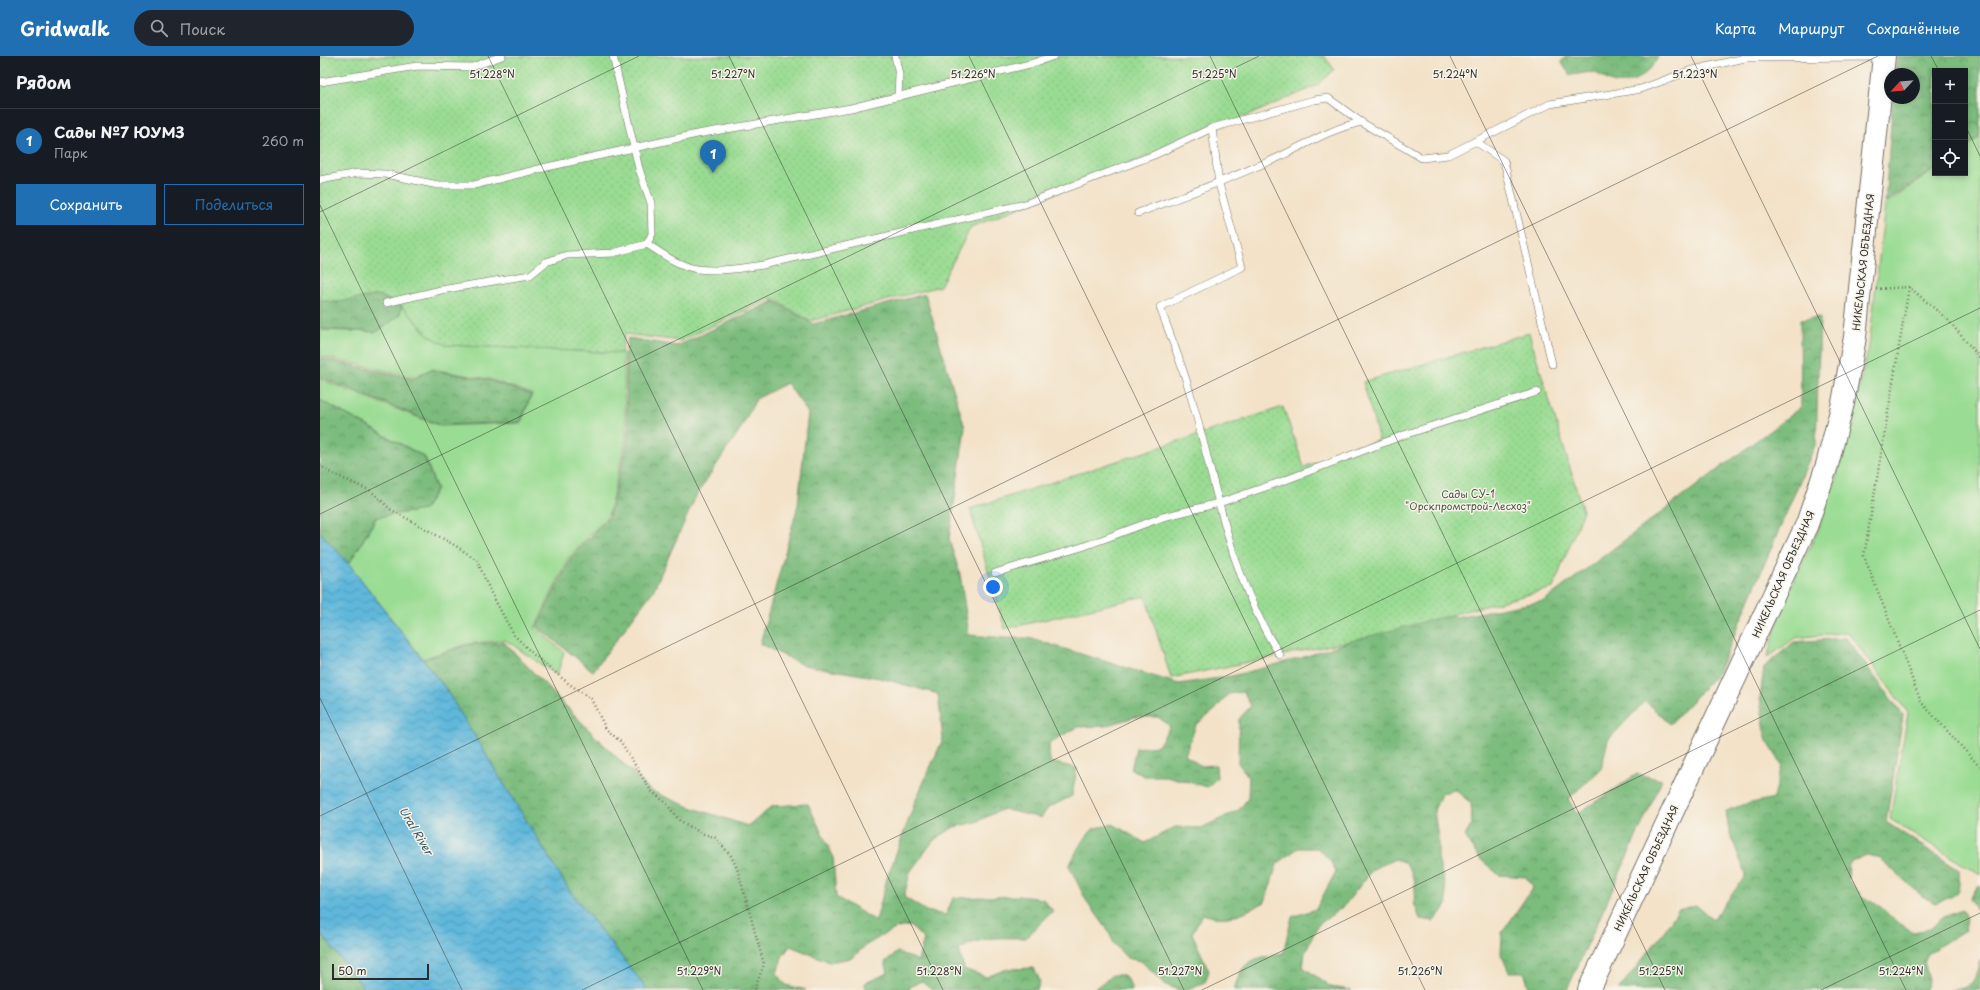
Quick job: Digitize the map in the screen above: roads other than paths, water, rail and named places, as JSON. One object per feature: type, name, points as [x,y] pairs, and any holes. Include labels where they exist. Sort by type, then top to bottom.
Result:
[{"type":"main road","name":"НИКЕЛЬСКАЯ ОБЪЕЗДНАЯ","points":[[1589,990],[1807,524],[1827,466],[1843,403],[1855,337],[1884,57]]},
{"type":"lane","points":[[320,82],[416,66],[472,67],[502,56]]},
{"type":"lane","points":[[613,56],[634,148],[651,203],[652,234],[647,244]]},
{"type":"lane","points":[[895,56],[899,75],[898,97]]},
{"type":"lane","points":[[320,180],[358,174],[385,174],[438,185],[474,185],[546,167],[634,148],[726,129],[830,112],[898,97],[1054,56]]},
{"type":"lane","points":[[386,303],[441,290],[530,275],[546,262],[567,255],[613,252],[647,244],[666,257],[697,269],[727,269],[763,266],[1024,204],[1154,154],[1212,128],[1328,98],[1360,122],[1422,158],[1448,155],[1550,104],[1641,89],[1689,71],[1745,58],[1884,57]]},
{"type":"lane","points":[[1138,213],[1219,184],[1339,127],[1360,122]]},
{"type":"lane","points":[[1212,128],[1219,184],[1242,267],[1160,307],[1190,391],[1219,503],[1239,570],[1264,630],[1280,655]]},
{"type":"lane","points":[[1475,141],[1504,161],[1552,364]]},
{"type":"lane","points":[[995,573],[1082,547],[1163,517],[1219,503],[1283,481],[1404,435],[1537,392]]},
{"type":"water","name":"Ural River","points":[[320,532],[349,564],[445,688],[569,890],[648,990],[365,990],[320,932]]},
{"type":"place","name":"Сады №7 ЮУМЗ","points":[[713,173]]},
{"type":"park label","name":"Сады СУ-1 \"Орскпромстрой-Лесхоз\"","points":[[1468,500]]}]
